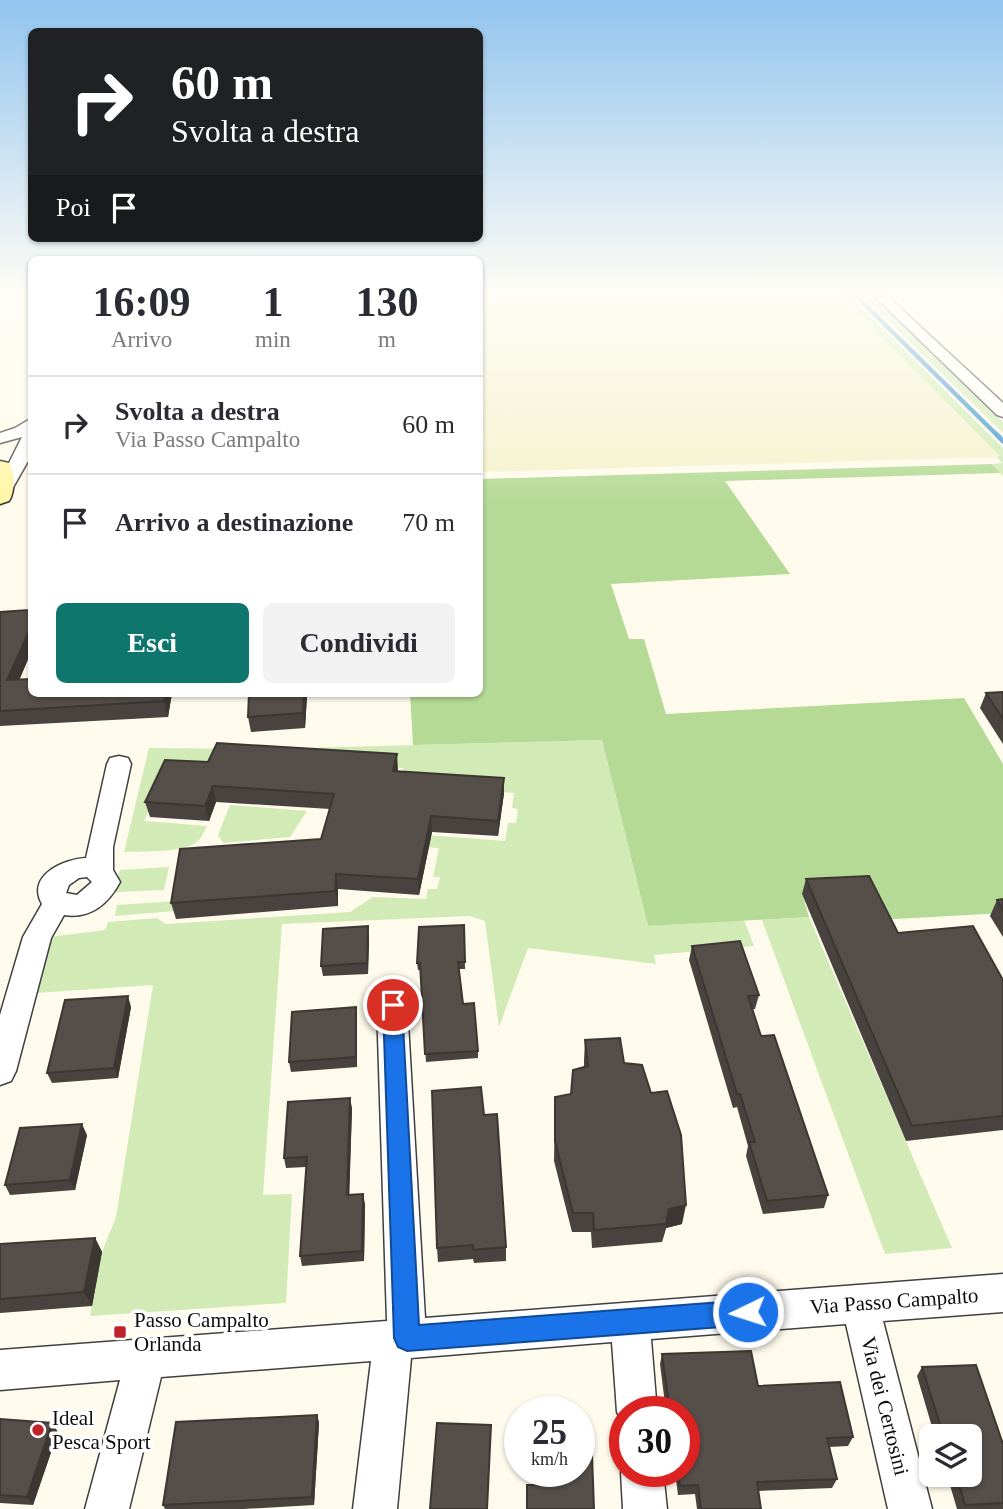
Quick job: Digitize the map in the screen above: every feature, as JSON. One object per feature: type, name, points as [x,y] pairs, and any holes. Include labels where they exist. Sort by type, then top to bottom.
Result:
[{"type":"main road","points":[[0,468],[0,495]]},
{"type":"street","points":[[952,363],[1003,412]]},
{"type":"street","points":[[0,438],[21,432],[28,426]]},
{"type":"street","points":[[0,447],[19,442],[28,436]]},
{"type":"street","points":[[0,495],[17,468],[28,441]]},
{"type":"street","points":[[0,1071],[37,937],[57,903],[51,890],[61,875],[81,867],[99,870],[100,847],[118,764]]},
{"type":"street","points":[[375,1509],[400,1339],[393,1005]]},
{"type":"street","name":"Via Passo Campalto","points":[[0,1370],[1003,1293]]},
{"type":"street","name":"Via dei Certosini","points":[[860,1304],[910,1509]]},
{"type":"street","points":[[630,1321],[636,1396]]},
{"type":"street","points":[[107,1509],[146,1359]]},
{"type":"street","points":[[643,1487],[645,1509]]},
{"type":"shaded area","points":[[483,363],[908,363],[1001,457],[483,472]]},
{"type":"green space","points":[[908,363],[918,363],[1003,448],[1003,476],[992,464],[1002,463],[997,457],[1000,456]]},
{"type":"green space","points":[[931,363],[942,363],[1003,422],[1003,433]]},
{"type":"green space","points":[[992,464],[1000,473],[725,481],[790,574],[611,584],[629,639],[644,639],[666,714],[964,698],[1003,764],[1003,913],[878,920],[802,894],[809,917],[648,926],[602,740],[413,745],[410,697],[483,697],[483,479]]},
{"type":"green space","points":[[602,740],[648,926],[744,920],[754,946],[654,955],[656,964],[528,948],[499,1027],[485,921],[470,916],[282,924],[263,1195],[292,1194],[286,1303],[90,1316],[102,1252],[116,1217],[153,985],[36,993],[49,937],[105,930],[108,922],[157,918],[166,924],[350,912],[373,897],[426,899],[428,889],[437,889],[440,877],[433,877],[439,848],[385,844],[413,834],[505,841],[508,823],[516,823],[518,809],[512,808],[514,793],[400,784],[403,768],[219,755],[210,775],[167,772],[144,821],[207,826],[198,841],[184,848],[124,852],[149,748],[267,749]]},
{"type":"green space","points":[[230,805],[307,811],[290,837],[223,843],[218,835]]},
{"type":"green space","points":[[169,867],[164,890],[115,892],[120,870]]},
{"type":"green space","points":[[176,901],[174,911],[115,916],[117,905]]},
{"type":"green space","points":[[809,917],[952,1248],[885,1254],[762,920]]},
{"type":"building","points":[[28,610],[28,634],[7,680],[28,679],[28,697],[165,697],[164,701],[0,711],[0,612]]},
{"type":"building","points":[[1003,692],[1003,719],[986,693]]},
{"type":"building","points":[[249,697],[304,697],[303,713],[248,717]]},
{"type":"building","points":[[217,743],[397,754],[393,771],[504,778],[498,821],[431,816],[418,879],[336,874],[335,891],[171,903],[180,849],[321,839],[334,794],[213,786],[205,806],[145,802],[165,760],[208,762]]},
{"type":"building","points":[[869,876],[898,933],[973,926],[1003,980],[1003,1116],[912,1126],[806,879]]},
{"type":"building","points":[[1003,899],[1003,910],[997,900]]},
{"type":"building","points":[[464,925],[465,962],[458,962],[463,1004],[474,1003],[478,1051],[425,1054],[420,963],[417,963],[419,927]]},
{"type":"building","points":[[368,926],[367,963],[321,966],[323,929]]},
{"type":"building","points":[[740,941],[759,995],[748,996],[761,1036],[774,1035],[828,1195],[767,1201],[749,1142],[755,1142],[740,1094],[737,1094],[692,946]]},
{"type":"building","points":[[128,996],[114,1068],[47,1073],[65,1000]]},
{"type":"building","points":[[356,1007],[356,1057],[289,1062],[292,1012]]},
{"type":"building","points":[[620,1038],[624,1063],[642,1065],[651,1093],[667,1091],[681,1135],[686,1205],[669,1209],[666,1224],[594,1230],[593,1213],[573,1213],[555,1141],[555,1097],[571,1094],[573,1070],[588,1066],[585,1040]]},
{"type":"building","points":[[481,1087],[484,1115],[497,1114],[506,1247],[473,1250],[473,1245],[437,1248],[432,1091]]},
{"type":"building","points":[[350,1098],[347,1195],[363,1194],[362,1251],[300,1256],[307,1157],[284,1158],[288,1102]]},
{"type":"building","points":[[82,1124],[70,1180],[5,1185],[20,1128]]},
{"type":"building","points":[[95,1238],[84,1292],[0,1299],[0,1244]]},
{"type":"building","points":[[751,1351],[758,1386],[840,1382],[853,1437],[827,1438],[837,1479],[757,1482],[761,1509],[701,1509],[698,1487],[700,1396],[668,1396],[662,1354]]},
{"type":"building","points":[[976,1365],[1003,1444],[1003,1503],[965,1505],[960,1487],[982,1487],[982,1424],[940,1424],[922,1367]]},
{"type":"building","points":[[317,1415],[312,1497],[163,1505],[176,1422]]},
{"type":"building","points":[[0,1419],[52,1423],[27,1497],[0,1495]]},
{"type":"building","points":[[437,1423],[491,1425],[487,1509],[430,1509]]},
{"type":"building","points":[[527,1487],[593,1487],[594,1509],[527,1509]]},
{"type":"waterway","points":[[924,363],[999,437]]},
{"type":"waterway","points":[[999,437],[1003,441]]},
{"type":"place","name":"Passo Campalto Orlanda","points":[[120,1332]]},
{"type":"place","name":"Ideal Pesca Sport","points":[[38,1430]]},
{"type":"route","points":[[393,1005],[407,1338],[748,1312]]}]
